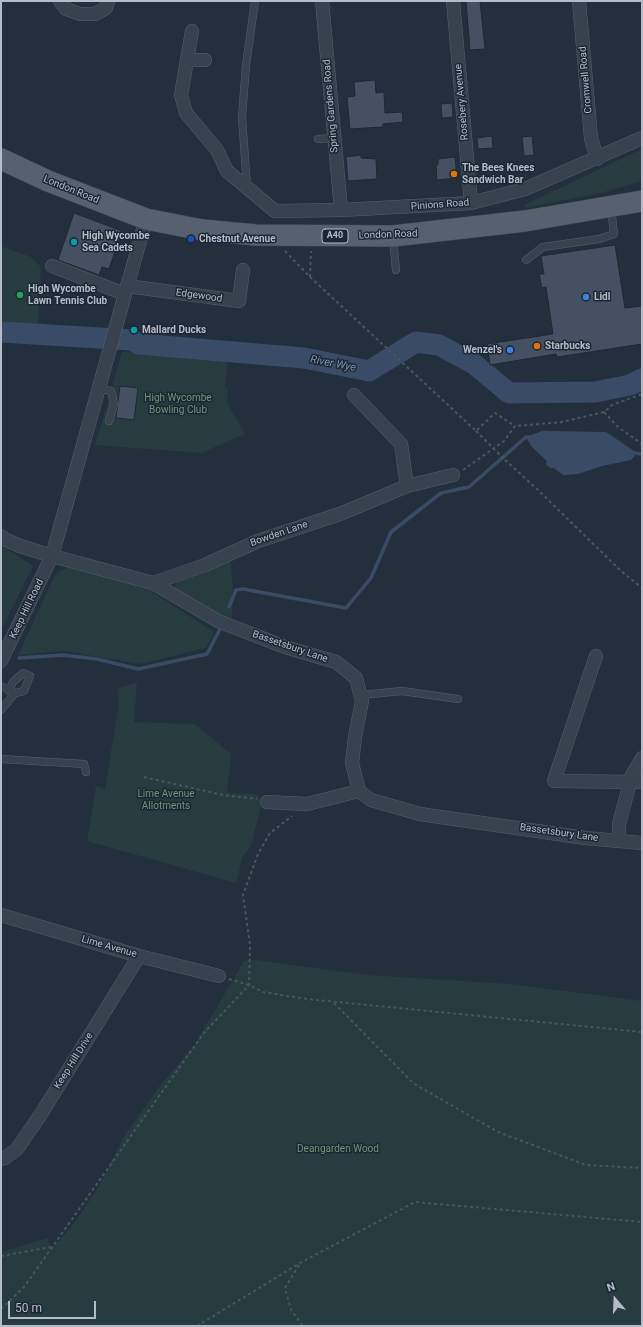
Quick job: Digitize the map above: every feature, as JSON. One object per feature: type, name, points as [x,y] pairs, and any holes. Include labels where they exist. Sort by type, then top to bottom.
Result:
[{"type":"main road","name":"London Road","points":[[1,159],[48,181],[146,219],[202,230],[270,235],[393,236],[525,220],[642,201]]},
{"type":"street","points":[[60,1],[66,9],[80,14],[95,14],[106,8],[108,1]]},
{"type":"street","name":"Spring Gardens Road","points":[[322,1],[341,210]]},
{"type":"street","name":"Rosebery Avenue","points":[[453,1],[471,204]]},
{"type":"street","name":"Cromwell Road","points":[[579,1],[591,138],[597,159]]},
{"type":"street","points":[[192,31],[181,95],[186,113],[217,150],[226,171],[274,211],[270,235]]},
{"type":"street","points":[[188,60],[205,60]]},
{"type":"street","name":"Pinions Road","points":[[274,211],[341,210],[471,204],[525,189],[597,159],[642,138]]},
{"type":"street","points":[[52,556],[116,322],[146,219]]},
{"type":"street","points":[[52,266],[126,290]]},
{"type":"street","name":"Edgewood","points":[[126,290],[239,302],[243,270]]},
{"type":"street","points":[[354,395],[401,444],[407,486]]},
{"type":"street","name":"Bowden Lane","points":[[152,583],[205,565],[258,541],[340,514],[407,486],[453,475]]},
{"type":"street","name":"Bassetsbury Lane","points":[[1,536],[4,539],[20,546],[52,556],[152,583],[218,621],[285,648],[336,662],[356,678],[362,701],[355,736],[352,763],[359,791],[371,800],[420,814],[585,838],[642,843]]},
{"type":"street","name":"Keep Hill Road","points":[[1,661],[52,556]]},
{"type":"street","points":[[596,656],[554,781],[636,781]]},
{"type":"street","points":[[619,841],[619,824],[636,781],[642,758]]},
{"type":"street","points":[[267,802],[307,804],[359,791]]},
{"type":"street","name":"Lime Avenue","points":[[1,915],[139,956],[218,976]]},
{"type":"street","name":"Keep Hill Drive","points":[[1,1159],[6,1158],[17,1148],[41,1114],[139,956]]},
{"type":"lane","points":[[247,187],[242,117],[246,65],[255,1]]},
{"type":"lane","points":[[318,139],[334,138]]},
{"type":"lane","points":[[526,260],[543,247],[599,239],[614,234],[611,206]]},
{"type":"lane","points":[[393,236],[396,270]]},
{"type":"lane","points":[[99,388],[111,391],[114,404],[109,421]]},
{"type":"lane","points":[[1,686],[12,692],[1,710]]},
{"type":"lane","points":[[360,695],[402,691],[458,699]]},
{"type":"lane","points":[[1,759],[84,764],[86,772]]},
{"type":"path","points":[[270,235],[310,277],[476,431],[621,571],[642,588]]},
{"type":"path","points":[[303,236],[311,251],[310,277]]},
{"type":"path","points":[[476,431],[495,413],[515,426],[562,422],[604,412],[612,405],[642,394]]},
{"type":"path","points":[[604,412],[618,426],[642,444]]},
{"type":"path","points":[[453,475],[468,468],[504,441],[515,426]]},
{"type":"path","points":[[144,777],[223,795],[252,798],[267,802]]},
{"type":"path","points":[[1,1309],[24,1287],[203,1034],[249,985],[250,945],[244,895],[258,854],[270,833],[307,804]]},
{"type":"path","points":[[218,976],[249,985],[263,992],[333,1002],[642,1032]]},
{"type":"path","points":[[333,1002],[413,1083],[498,1132],[586,1165],[642,1168]]},
{"type":"path","points":[[197,1326],[300,1263],[415,1202],[642,1222]]},
{"type":"path","points":[[1,1256],[52,1247]]},
{"type":"path","points":[[300,1263],[284,1288],[291,1310],[303,1326]]},
{"type":"green space","points":[[642,149],[642,181],[601,193],[525,208],[524,205]]},
{"type":"green space","name":"High Wycombe Lawn Tennis Club","points":[[1,246],[31,257],[41,267],[38,326],[1,324]]},
{"type":"green space","name":"High Wycombe Bowling Club","points":[[122,352],[228,357],[225,388],[228,389],[227,403],[245,434],[201,453],[95,445],[109,400],[116,393],[113,384]]},
{"type":"green space","points":[[1,545],[33,566],[1,630]]},
{"type":"green space","points":[[230,557],[233,587],[232,616],[229,621],[176,591],[175,585],[177,579]]},
{"type":"green space","points":[[69,567],[100,573],[148,589],[214,632],[206,648],[140,664],[65,651],[18,655],[54,577],[58,572]]},
{"type":"green space","name":"Lime Avenue Allotments","points":[[137,682],[134,722],[195,724],[231,754],[227,792],[259,795],[261,805],[251,846],[243,856],[236,883],[87,841],[96,786],[105,789],[119,702],[117,689]]},
{"type":"green space","name":"Deangarden Wood","points":[[256,960],[367,975],[511,984],[642,1001],[642,1326],[1,1326],[1,1252],[47,1238],[51,1246],[59,1241],[72,1226],[98,1188],[123,1138],[158,1088],[195,1044],[244,961]]},
{"type":"water","points":[[542,431],[606,432],[637,453],[631,460],[602,466],[578,474],[563,475],[546,464],[547,461],[532,447],[526,437]]},
{"type":"building","points":[[466,1],[480,1],[485,49],[470,50]]},
{"type":"building","points":[[375,80],[376,93],[384,92],[385,113],[402,112],[403,122],[383,124],[383,127],[350,129],[347,97],[355,96],[354,82]]},
{"type":"building","points":[[452,103],[453,117],[442,118],[441,104]]},
{"type":"building","points":[[492,136],[493,148],[478,149],[477,138]]},
{"type":"building","points":[[532,136],[534,155],[524,156],[522,137]]},
{"type":"building","points":[[361,155],[361,158],[376,159],[377,179],[348,181],[346,157]]},
{"type":"building","points":[[455,157],[457,178],[437,180],[436,165],[438,165],[438,159]]},
{"type":"building","points":[[74,213],[122,231],[109,269],[102,267],[99,275],[58,260]]},
{"type":"building","name":"Lidl","points":[[615,245],[625,308],[642,306],[642,344],[557,357],[556,354],[490,365],[487,344],[553,334],[546,287],[542,288],[539,274],[544,274],[541,256]]},
{"type":"building","points":[[120,386],[138,388],[134,420],[116,418]]},
{"type":"waterway","name":"River Wye","points":[[1,332],[131,340],[139,344],[304,358],[369,371],[416,342],[439,345],[474,364],[509,393],[595,392],[630,385],[642,379]]},
{"type":"waterway","points":[[229,607],[236,590],[243,589],[346,608],[371,578],[391,532],[441,493],[469,487],[526,437],[529,437]]},
{"type":"waterway","points":[[634,453],[642,454]]},
{"type":"waterway","points":[[19,658],[63,655],[97,659],[138,669],[207,654],[221,627]]},
{"type":"place","name":"The Bees Knees Sandwich Bar","points":[[454,174]]},
{"type":"place","name":"Chestnut Avenue","points":[[191,239]]},
{"type":"place","name":"High Wycombe Sea Cadets","points":[[74,242]]},
{"type":"place","name":"High Wycombe Lawn Tennis Club","points":[[20,295]]},
{"type":"place","name":"Lidl","points":[[586,297]]},
{"type":"place","name":"Mallard Ducks","points":[[134,330]]},
{"type":"place","name":"Starbucks","points":[[537,346]]},
{"type":"place","name":"Wenzel's","points":[[510,350]]}]
